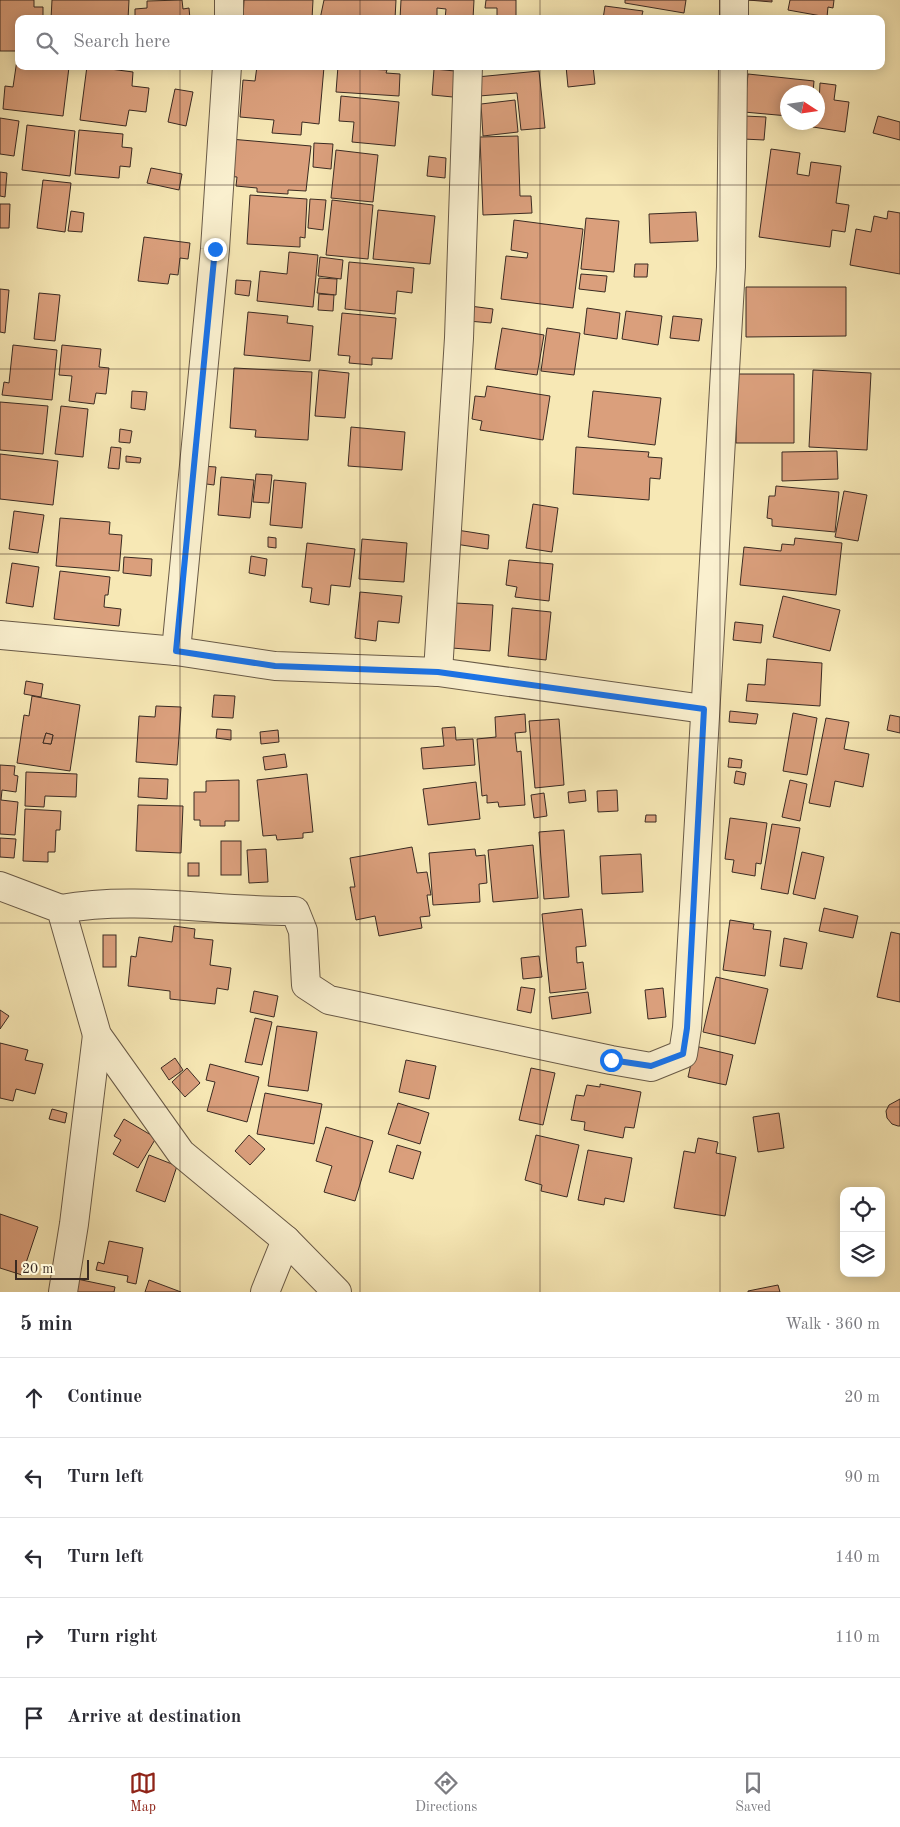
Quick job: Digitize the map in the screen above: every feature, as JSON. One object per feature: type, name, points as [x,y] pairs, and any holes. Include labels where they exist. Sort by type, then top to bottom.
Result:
[{"type":"street","points":[[229,0],[229,15]]},
{"type":"street","points":[[734,0],[734,15]]},
{"type":"street","points":[[176,651],[215,249],[228,70]]},
{"type":"street","points":[[438,672],[459,338],[468,70]]},
{"type":"street","points":[[0,886],[61,909],[93,903],[215,907],[254,912],[295,911],[303,931],[306,985],[329,1000],[546,1048],[651,1066],[683,1054],[687,1028],[731,268],[733,70]]},
{"type":"street","points":[[0,635],[176,651],[275,666],[438,672],[704,709]]},
{"type":"street","points":[[61,909],[96,1035],[181,1153],[286,1240],[337,1292]]},
{"type":"street","points":[[62,1292],[74,1224],[96,1035]]},
{"type":"street","points":[[265,1292],[286,1240]]},
{"type":"building","points":[[0,0],[34,0],[34,7],[43,7],[43,15],[15,15],[15,51],[0,51]]},
{"type":"building","points":[[52,0],[129,0],[128,15],[51,15]]},
{"type":"building","points":[[182,0],[183,9],[189,8],[190,15],[135,15],[135,9],[147,8],[147,1]]},
{"type":"building","points":[[244,0],[313,0],[312,15],[243,15]]},
{"type":"building","points":[[324,0],[396,0],[395,15],[321,15]]},
{"type":"building","points":[[401,0],[474,0],[473,15],[445,15],[446,9],[437,8],[437,15],[400,15]]},
{"type":"building","points":[[486,0],[516,0],[516,15],[497,15],[497,8],[485,8]]},
{"type":"building","points":[[625,0],[686,0],[684,13],[625,3]]},
{"type":"building","points":[[748,0],[772,0],[772,2]]},
{"type":"building","points":[[790,0],[834,0],[833,8],[828,7],[827,15],[788,10]]},
{"type":"building","points":[[605,6],[643,11],[642,15],[604,15]]},
{"type":"building","points":[[16,70],[69,70],[63,116],[3,109],[5,86],[13,87]]},
{"type":"building","points":[[86,70],[133,72],[132,86],[149,88],[146,112],[129,110],[126,126],[80,120]]},
{"type":"building","points":[[256,70],[324,70],[319,124],[302,122],[301,135],[272,133],[274,120],[240,117],[243,80],[255,81]]},
{"type":"building","points":[[338,70],[387,70],[386,73],[400,74],[399,96],[336,92]]},
{"type":"building","points":[[434,70],[455,71],[453,97],[432,95]]},
{"type":"building","points":[[566,70],[593,70],[595,84],[568,87]]},
{"type":"building","points":[[539,71],[545,128],[521,130],[517,93],[479,96],[477,77]]},
{"type":"building","points":[[748,74],[814,81],[814,85],[780,85],[780,115],[744,112]]},
{"type":"building","points":[[820,83],[836,85],[834,100],[849,102],[845,132],[825,129],[825,85],[820,85]]},
{"type":"building","points":[[175,89],[193,92],[186,126],[168,122]]},
{"type":"building","points":[[341,96],[399,102],[395,146],[352,142],[354,122],[339,121]]},
{"type":"building","points":[[515,100],[518,132],[483,136],[481,104]]},
{"type":"building","points":[[744,116],[766,117],[764,140],[743,139]]},
{"type":"building","points":[[878,116],[900,122],[900,140],[873,133]]},
{"type":"building","points":[[0,118],[19,121],[14,156],[0,154]]},
{"type":"building","points":[[27,125],[75,131],[70,176],[22,170]]},
{"type":"building","points":[[79,130],[123,134],[122,147],[132,148],[130,167],[120,166],[119,178],[75,174]]},
{"type":"building","points":[[518,136],[520,196],[531,196],[532,213],[483,215],[480,137]]},
{"type":"building","points":[[230,139],[311,146],[306,191],[288,190],[288,194],[257,192],[257,188],[236,186],[237,177],[227,176]]},
{"type":"building","points":[[314,143],[333,144],[331,169],[313,167]]},
{"type":"building","points":[[771,149],[800,153],[797,174],[809,176],[811,162],[841,166],[836,203],[849,205],[845,232],[832,230],[830,247],[759,237]]},
{"type":"building","points":[[336,150],[378,155],[373,202],[331,198]]},
{"type":"building","points":[[429,156],[446,158],[445,178],[427,176]]},
{"type":"building","points":[[151,168],[182,174],[179,190],[147,183]]},
{"type":"building","points":[[0,172],[7,173],[5,197],[0,196]]},
{"type":"building","points":[[43,180],[71,183],[65,232],[37,228]]},
{"type":"building","points":[[250,195],[307,199],[305,238],[300,237],[300,247],[247,244]]},
{"type":"building","points":[[310,199],[326,200],[323,230],[308,228]]},
{"type":"building","points":[[332,200],[373,205],[368,259],[326,255]]},
{"type":"building","points":[[0,204],[10,204],[9,228],[0,228]]},
{"type":"building","points":[[378,210],[435,216],[430,264],[373,259]]},
{"type":"building","points":[[71,211],[84,213],[82,232],[68,231]]},
{"type":"building","points":[[888,211],[900,213],[900,274],[850,265],[856,229],[871,232],[874,216],[887,219]]},
{"type":"building","points":[[696,212],[698,241],[650,243],[649,214]]},
{"type":"building","points":[[586,218],[619,221],[614,272],[581,269]]},
{"type":"building","points":[[514,220],[583,229],[573,308],[501,299],[506,256],[527,258],[528,253],[511,250]]},
{"type":"building","points":[[144,237],[190,243],[188,259],[180,258],[178,275],[170,274],[168,284],[138,281]]},
{"type":"building","points":[[289,252],[318,255],[313,307],[257,301],[260,271],[287,274]]},
{"type":"building","points":[[320,257],[343,260],[341,279],[318,276]]},
{"type":"building","points":[[349,262],[414,268],[412,293],[397,291],[395,314],[345,309]]},
{"type":"building","points":[[635,264],[648,264],[647,277],[634,277]]},
{"type":"building","points":[[581,274],[607,276],[605,292],[579,289]]},
{"type":"building","points":[[319,278],[337,279],[336,295],[317,293]]},
{"type":"building","points":[[236,280],[251,281],[249,296],[235,294]]},
{"type":"building","points":[[746,287],[846,287],[846,336],[746,337]]},
{"type":"building","points":[[0,289],[9,290],[5,333],[0,332]]},
{"type":"building","points":[[39,293],[60,295],[55,341],[34,339]]},
{"type":"building","points":[[319,294],[334,295],[333,311],[318,310]]},
{"type":"building","points":[[470,306],[493,309],[491,323],[468,321]]},
{"type":"building","points":[[587,308],[620,313],[617,339],[584,334]]},
{"type":"building","points":[[626,311],[662,316],[658,345],[622,339]]},
{"type":"building","points":[[248,312],[288,316],[287,323],[313,326],[310,361],[244,355]]},
{"type":"building","points":[[342,313],[396,318],[392,359],[372,358],[372,365],[349,363],[350,356],[338,355]]},
{"type":"building","points":[[673,316],[702,319],[699,341],[670,338]]},
{"type":"building","points":[[502,328],[544,335],[537,375],[495,369]]},
{"type":"building","points":[[547,328],[580,333],[574,375],[541,371]]},
{"type":"building","points":[[13,345],[57,350],[52,400],[2,395],[4,382],[9,383]]},
{"type":"building","points":[[62,345],[101,349],[99,367],[109,368],[106,394],[96,393],[94,404],[69,401],[72,376],[59,375]]},
{"type":"building","points":[[234,368],[312,372],[308,440],[255,437],[256,430],[230,428]]},
{"type":"building","points":[[319,370],[349,373],[345,418],[315,416]]},
{"type":"building","points":[[813,370],[871,373],[867,450],[809,447]]},
{"type":"building","points":[[737,374],[794,374],[794,443],[736,443]]},
{"type":"building","points":[[487,386],[550,396],[543,440],[480,430],[482,421],[472,419],[475,396],[485,397]]},
{"type":"building","points":[[132,391],[147,392],[145,410],[131,408]]},
{"type":"building","points":[[593,391],[661,398],[655,445],[588,437]]},
{"type":"building","points":[[0,402],[48,406],[43,454],[0,450]]},
{"type":"building","points":[[61,406],[88,409],[83,457],[55,454]]},
{"type":"building","points":[[351,427],[405,432],[402,470],[348,466]]},
{"type":"building","points":[[120,429],[132,431],[130,443],[119,442]]},
{"type":"building","points":[[111,447],[121,448],[119,469],[108,468]]},
{"type":"building","points":[[576,447],[649,452],[648,457],[662,458],[660,479],[650,478],[649,500],[573,494]]},
{"type":"building","points":[[837,451],[838,479],[782,481],[782,452]]},
{"type":"building","points":[[0,454],[58,461],[53,505],[0,499]]},
{"type":"building","points":[[126,456],[141,458],[140,463],[126,462]]},
{"type":"building","points":[[201,466],[216,467],[214,485],[199,483]]},
{"type":"building","points":[[256,474],[272,475],[269,503],[253,502]]},
{"type":"building","points":[[221,477],[254,480],[250,518],[218,515]]},
{"type":"building","points":[[274,480],[306,483],[302,528],[270,525]]},
{"type":"building","points":[[776,486],[839,492],[835,532],[772,526],[772,519],[767,518],[769,496],[775,496]]},
{"type":"building","points":[[844,491],[867,495],[858,541],[835,537]]},
{"type":"building","points":[[533,504],[558,508],[552,552],[526,548]]},
{"type":"building","points":[[14,511],[44,515],[38,553],[9,549]]},
{"type":"building","points":[[60,518],[110,522],[109,534],[122,535],[119,571],[56,566]]},
{"type":"building","points":[[457,530],[489,535],[488,549],[455,544]]},
{"type":"building","points":[[268,537],[276,538],[276,548],[268,547]]},
{"type":"building","points":[[795,538],[842,543],[836,595],[740,585],[744,547],[781,551],[782,544],[794,545]]},
{"type":"building","points":[[362,539],[407,543],[404,582],[359,579]]},
{"type":"building","points":[[307,543],[355,549],[350,587],[331,585],[329,605],[310,602],[312,588],[302,587]]},
{"type":"building","points":[[251,556],[267,559],[265,576],[249,573]]},
{"type":"building","points":[[124,557],[152,559],[151,576],[123,573]]},
{"type":"building","points":[[509,560],[553,564],[549,601],[515,597],[517,587],[506,585]]},
{"type":"building","points":[[12,563],[39,567],[33,607],[6,603]]},
{"type":"building","points":[[60,571],[110,577],[108,595],[105,595],[104,607],[121,609],[119,626],[54,619]]},
{"type":"building","points":[[360,592],[402,596],[399,623],[378,621],[376,641],[355,638]]},
{"type":"building","points":[[783,596],[840,610],[830,651],[773,637]]},
{"type":"building","points":[[455,603],[493,605],[490,651],[452,648]]},
{"type":"building","points":[[512,608],[551,612],[546,660],[508,656]]},
{"type":"building","points":[[735,622],[763,625],[761,643],[733,640]]},
{"type":"building","points":[[767,659],[822,663],[820,706],[746,701],[748,684],[765,685]]},
{"type":"building","points":[[26,681],[43,684],[41,697],[24,694]]},
{"type":"building","points":[[214,695],[235,696],[233,718],[212,717]]},
{"type":"building","points":[[32,696],[80,705],[70,771],[17,763],[24,715],[29,716]],"holes":[[[46,733],[53,735],[51,744],[43,743]]]},
{"type":"building","points":[[156,706],[181,707],[177,765],[136,762],[139,716],[155,717]]},
{"type":"building","points":[[730,711],[758,714],[756,724],[729,722]]},
{"type":"building","points":[[793,713],[817,718],[807,775],[783,771]]},
{"type":"building","points":[[525,714],[526,732],[515,733],[517,752],[521,751],[525,805],[499,807],[498,802],[487,803],[487,795],[482,796],[477,739],[496,737],[495,717]]},
{"type":"building","points":[[890,715],[900,717],[900,733],[887,730]]},
{"type":"building","points":[[826,718],[849,722],[844,749],[869,754],[863,787],[835,781],[830,807],[809,803]]},
{"type":"building","points":[[559,719],[564,785],[535,788],[529,721]]},
{"type":"building","points":[[455,727],[456,740],[473,739],[475,765],[423,769],[421,748],[444,746],[442,728]]},
{"type":"building","points":[[217,729],[231,730],[231,740],[216,738]]},
{"type":"building","points":[[278,730],[279,742],[261,744],[260,732]]},
{"type":"building","points":[[46,733],[53,735],[51,744],[43,743]]},
{"type":"building","points":[[285,754],[287,767],[265,770],[263,757]]},
{"type":"building","points":[[729,758],[742,760],[741,768],[728,767]]},
{"type":"building","points":[[0,765],[15,766],[14,775],[18,776],[16,792],[2,790],[1,800],[18,802],[15,835],[0,834]]},
{"type":"building","points":[[736,771],[746,773],[744,785],[734,783]]},
{"type":"building","points":[[26,772],[77,774],[76,797],[45,796],[44,807],[25,806]]},
{"type":"building","points":[[307,774],[313,832],[303,833],[303,838],[277,840],[276,835],[263,836],[257,780]]},
{"type":"building","points":[[139,778],[168,779],[167,799],[138,797]]},
{"type":"building","points":[[239,780],[239,821],[225,821],[225,826],[200,826],[200,820],[194,820],[194,792],[206,792],[206,781]]},
{"type":"building","points":[[790,780],[807,784],[800,821],[782,817]]},
{"type":"building","points":[[476,782],[480,819],[428,825],[423,789]]},
{"type":"building","points":[[585,790],[586,801],[569,803],[568,792]]},
{"type":"building","points":[[617,790],[618,811],[598,812],[597,791]]},
{"type":"building","points":[[544,793],[547,816],[534,818],[531,795]]},
{"type":"building","points":[[138,805],[183,806],[181,853],[136,851]]},
{"type":"building","points":[[25,809],[61,811],[60,830],[56,830],[55,852],[48,852],[48,862],[23,861]]},
{"type":"building","points":[[646,815],[656,815],[656,822],[645,822]]},
{"type":"building","points":[[730,818],[767,823],[761,864],[756,863],[755,876],[732,872],[734,860],[725,859]]},
{"type":"building","points":[[772,824],[800,828],[788,894],[761,889]]},
{"type":"building","points":[[564,830],[569,897],[544,899],[539,832]]},
{"type":"building","points":[[0,838],[16,839],[14,858],[0,857]]},
{"type":"building","points":[[221,841],[241,841],[241,875],[221,875]]},
{"type":"building","points":[[533,845],[538,898],[493,902],[488,850]]},
{"type":"building","points":[[412,847],[417,873],[427,872],[431,895],[427,895],[430,916],[420,917],[422,928],[379,936],[375,916],[356,920],[350,887],[355,887],[350,858]]},
{"type":"building","points":[[266,849],[268,882],[249,883],[247,850]]},
{"type":"building","points":[[475,849],[476,856],[485,855],[487,883],[479,884],[480,902],[433,905],[429,853]]},
{"type":"building","points":[[802,852],[824,857],[815,899],[793,894]]},
{"type":"building","points":[[641,854],[643,892],[602,894],[600,856]]},
{"type":"building","points":[[188,863],[199,863],[199,876],[188,876]]},
{"type":"building","points":[[824,908],[858,916],[853,938],[819,931]]},
{"type":"building","points":[[582,909],[586,946],[576,947],[577,963],[583,962],[586,989],[550,993],[542,914]]},
{"type":"building","points":[[730,920],[754,924],[753,929],[771,931],[765,976],[723,970]]},
{"type":"building","points":[[174,926],[195,929],[194,938],[213,940],[210,965],[231,968],[228,990],[217,988],[215,1004],[170,999],[170,991],[128,986],[131,956],[136,957],[139,937],[172,942]]},
{"type":"building","points":[[891,932],[900,934],[900,1002],[877,997]]},
{"type":"building","points":[[103,935],[116,935],[116,967],[103,967]]},
{"type":"building","points":[[784,938],[807,943],[802,969],[780,966]]},
{"type":"building","points":[[539,956],[542,977],[523,979],[521,958]]},
{"type":"building","points":[[716,977],[768,989],[755,1044],[703,1032]]},
{"type":"building","points":[[521,987],[535,989],[531,1013],[517,1010]]},
{"type":"building","points":[[663,988],[666,1017],[648,1019],[645,990]]},
{"type":"building","points":[[254,991],[278,996],[274,1017],[250,1012]]},
{"type":"building","points":[[588,992],[591,1013],[552,1019],[549,997]]},
{"type":"building","points":[[0,1010],[9,1016],[0,1029]]},
{"type":"building","points":[[255,1018],[272,1022],[262,1065],[245,1062]]},
{"type":"building","points":[[277,1026],[317,1032],[308,1091],[268,1086]]},
{"type":"building","points":[[0,1043],[28,1050],[25,1060],[43,1064],[35,1094],[16,1089],[13,1101],[0,1098]]},
{"type":"building","points":[[695,1046],[733,1055],[726,1085],[688,1077]]},
{"type":"building","points":[[175,1058],[183,1070],[169,1080],[161,1068]]},
{"type":"building","points":[[406,1060],[436,1066],[429,1099],[399,1092]]},
{"type":"building","points":[[210,1064],[259,1077],[247,1122],[207,1111],[215,1082],[206,1080]]},
{"type":"building","points":[[187,1068],[200,1083],[185,1097],[172,1082]]},
{"type":"building","points":[[531,1068],[555,1073],[543,1125],[519,1120]]},
{"type":"building","points":[[600,1084],[641,1092],[634,1128],[625,1127],[623,1138],[584,1130],[585,1122],[571,1120],[576,1095],[584,1096],[587,1085],[600,1087]]},
{"type":"building","points":[[265,1093],[322,1104],[314,1144],[257,1134]]},
{"type":"building","points":[[900,1099],[900,1126],[898,1126],[892,1124],[887,1118],[886,1111],[889,1105]]},
{"type":"building","points":[[398,1103],[429,1113],[420,1144],[388,1134]]},
{"type":"building","points":[[52,1109],[67,1113],[65,1123],[49,1119]]},
{"type":"building","points":[[779,1113],[784,1148],[758,1152],[753,1117]]},
{"type":"building","points":[[124,1119],[156,1138],[138,1168],[113,1154],[121,1140],[114,1136]]},
{"type":"building","points":[[326,1127],[373,1141],[355,1201],[324,1192],[332,1166],[316,1161]]},
{"type":"building","points":[[249,1135],[265,1149],[250,1165],[235,1151]]},
{"type":"building","points":[[536,1135],[579,1145],[567,1197],[541,1191],[542,1185],[525,1180]]},
{"type":"building","points":[[698,1138],[718,1142],[716,1153],[736,1157],[725,1216],[674,1208],[684,1151],[695,1153]]},
{"type":"building","points":[[397,1145],[421,1152],[413,1179],[389,1172]]},
{"type":"building","points":[[588,1150],[632,1158],[624,1202],[605,1198],[604,1205],[578,1200]]},
{"type":"building","points":[[149,1155],[177,1166],[165,1202],[136,1191]]},
{"type":"building","points":[[0,1214],[38,1227],[22,1275],[0,1268]]},
{"type":"building","points":[[109,1241],[143,1248],[136,1284],[127,1282],[128,1276],[96,1270],[98,1262],[104,1264]]},
{"type":"building","points":[[77,1279],[115,1287],[114,1292],[74,1292]]},
{"type":"building","points":[[149,1280],[181,1292],[145,1292]]},
{"type":"building","points":[[778,1285],[780,1292],[748,1292],[748,1291]]},
{"type":"route","points":[[215,249],[176,651],[275,666],[438,672],[704,709],[687,1028],[683,1054],[651,1066],[611,1060]]}]
